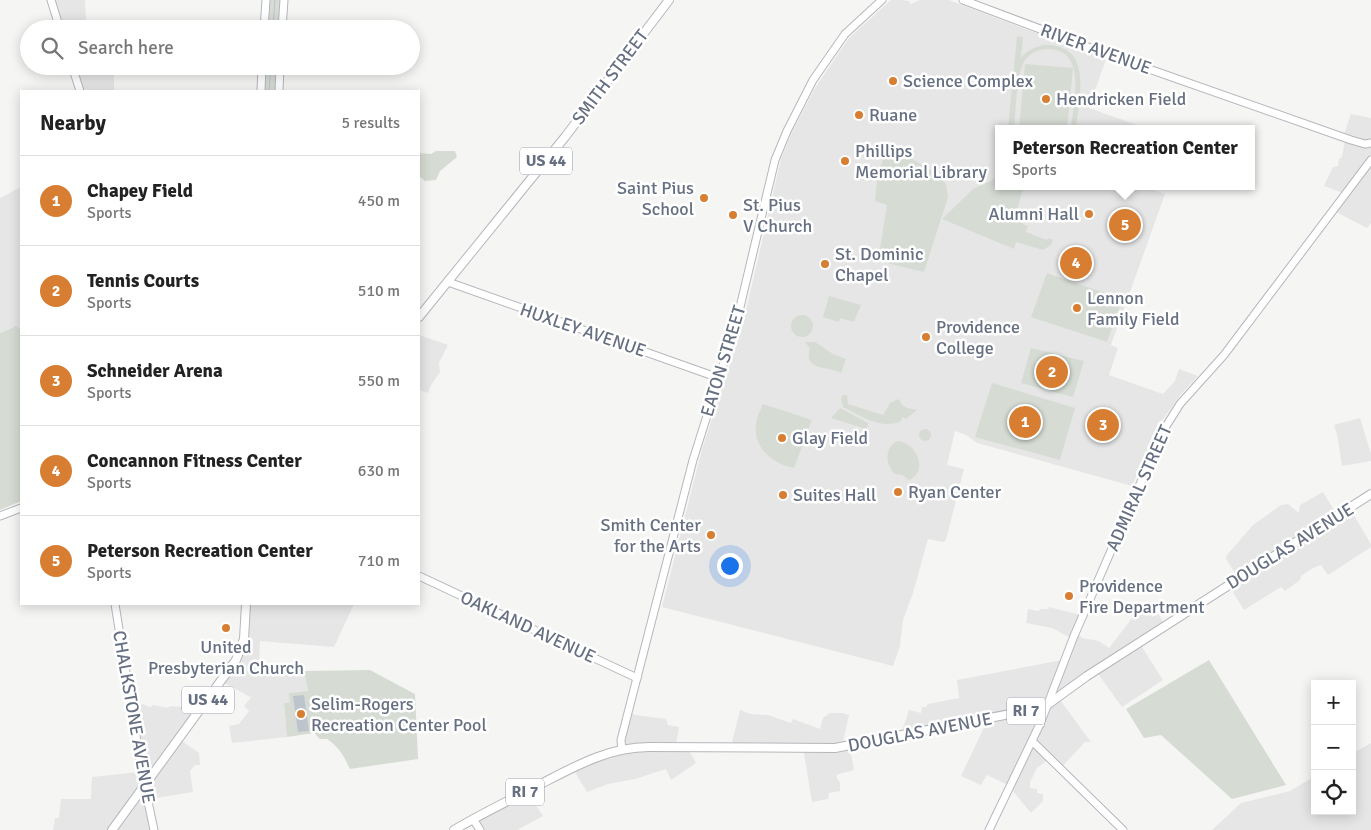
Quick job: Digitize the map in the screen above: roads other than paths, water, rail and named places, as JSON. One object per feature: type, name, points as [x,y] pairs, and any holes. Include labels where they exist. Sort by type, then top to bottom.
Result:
[{"type":"main road","name":"SMITH STREET","points":[[420,317],[568,133],[669,0]]},
{"type":"main road","name":"DOUGLAS AVENUE","points":[[454,830],[587,761],[622,750],[649,747],[835,748],[1025,712],[1047,705],[1087,676],[1371,494]]},
{"type":"main road","name":"US 44","points":[[112,830],[236,660],[244,639],[246,605]]},
{"type":"main road","points":[[1025,712],[1032,714],[1040,724]]},
{"type":"street","points":[[51,0],[57,20]]},
{"type":"street","points":[[265,20],[266,0]]},
{"type":"street","points":[[283,20],[284,0]]},
{"type":"street","name":"EATON STREET","points":[[622,750],[621,740],[693,460],[736,324],[775,160],[785,134],[812,82],[843,36],[882,0]]},
{"type":"street","name":"RIVER AVENUE","points":[[963,0],[1112,56],[1351,140],[1366,144],[1371,143]]},
{"type":"street","points":[[75,75],[80,90]]},
{"type":"street","points":[[261,90],[262,75]]},
{"type":"street","points":[[279,90],[280,75]]},
{"type":"street","name":"ADMIRAL STREET","points":[[989,830],[1040,724],[1156,444],[1170,419],[1187,396],[1224,355],[1371,160]]},
{"type":"street","name":"HUXLEY AVENUE","points":[[448,282],[719,378]]},
{"type":"street","points":[[0,516],[20,508]]},
{"type":"street","name":"OAKLAND AVENUE","points":[[420,576],[637,678]]},
{"type":"street","name":"CHALKSTONE AVENUE","points":[[115,605],[144,786],[154,830]]},
{"type":"street","points":[[1032,741],[1123,830]]},
{"type":"street","points":[[473,819],[480,830]]},
{"type":"waterway","points":[[274,20],[275,0]]},
{"type":"waterway","points":[[269,90],[270,75]]},
{"type":"place","name":"Science Complex","points":[[893,81]]},
{"type":"place","name":"Hendricken Field","points":[[1046,99]]},
{"type":"place","name":"Ruane","points":[[859,115]]},
{"type":"place","name":"Phillips Memorial Library","points":[[845,161]]},
{"type":"place","name":"Saint Pius School","points":[[704,198]]},
{"type":"place","name":"Alumni Hall","points":[[1089,214]]},
{"type":"place","name":"St. Pius V Church","points":[[733,215]]},
{"type":"place","name":"Peterson Recreation Center","points":[[1125,225]]},
{"type":"place","name":"Concannon Fitness Center","points":[[1076,263]]},
{"type":"place","name":"St. Dominic Chapel","points":[[825,264]]},
{"type":"place","name":"Lennon Family Field","points":[[1077,308]]},
{"type":"place","name":"Providence College","points":[[926,337]]},
{"type":"place","name":"Tennis Courts","points":[[1052,372]]},
{"type":"place","name":"Chapey Field","points":[[1025,422]]},
{"type":"place","name":"Schneider Arena","points":[[1103,425]]},
{"type":"place","name":"Glay Field","points":[[782,438]]},
{"type":"place","name":"Ryan Center","points":[[898,492]]},
{"type":"place","name":"Suites Hall","points":[[783,495]]},
{"type":"place","name":"Smith Center for the Arts","points":[[711,535]]},
{"type":"place","name":"Providence Fire Department","points":[[1069,596]]},
{"type":"place","name":"United Presbyterian Church","points":[[226,628]]},
{"type":"place","name":"Selim-Rogers Recreation Center Pool","points":[[301,714]]}]
